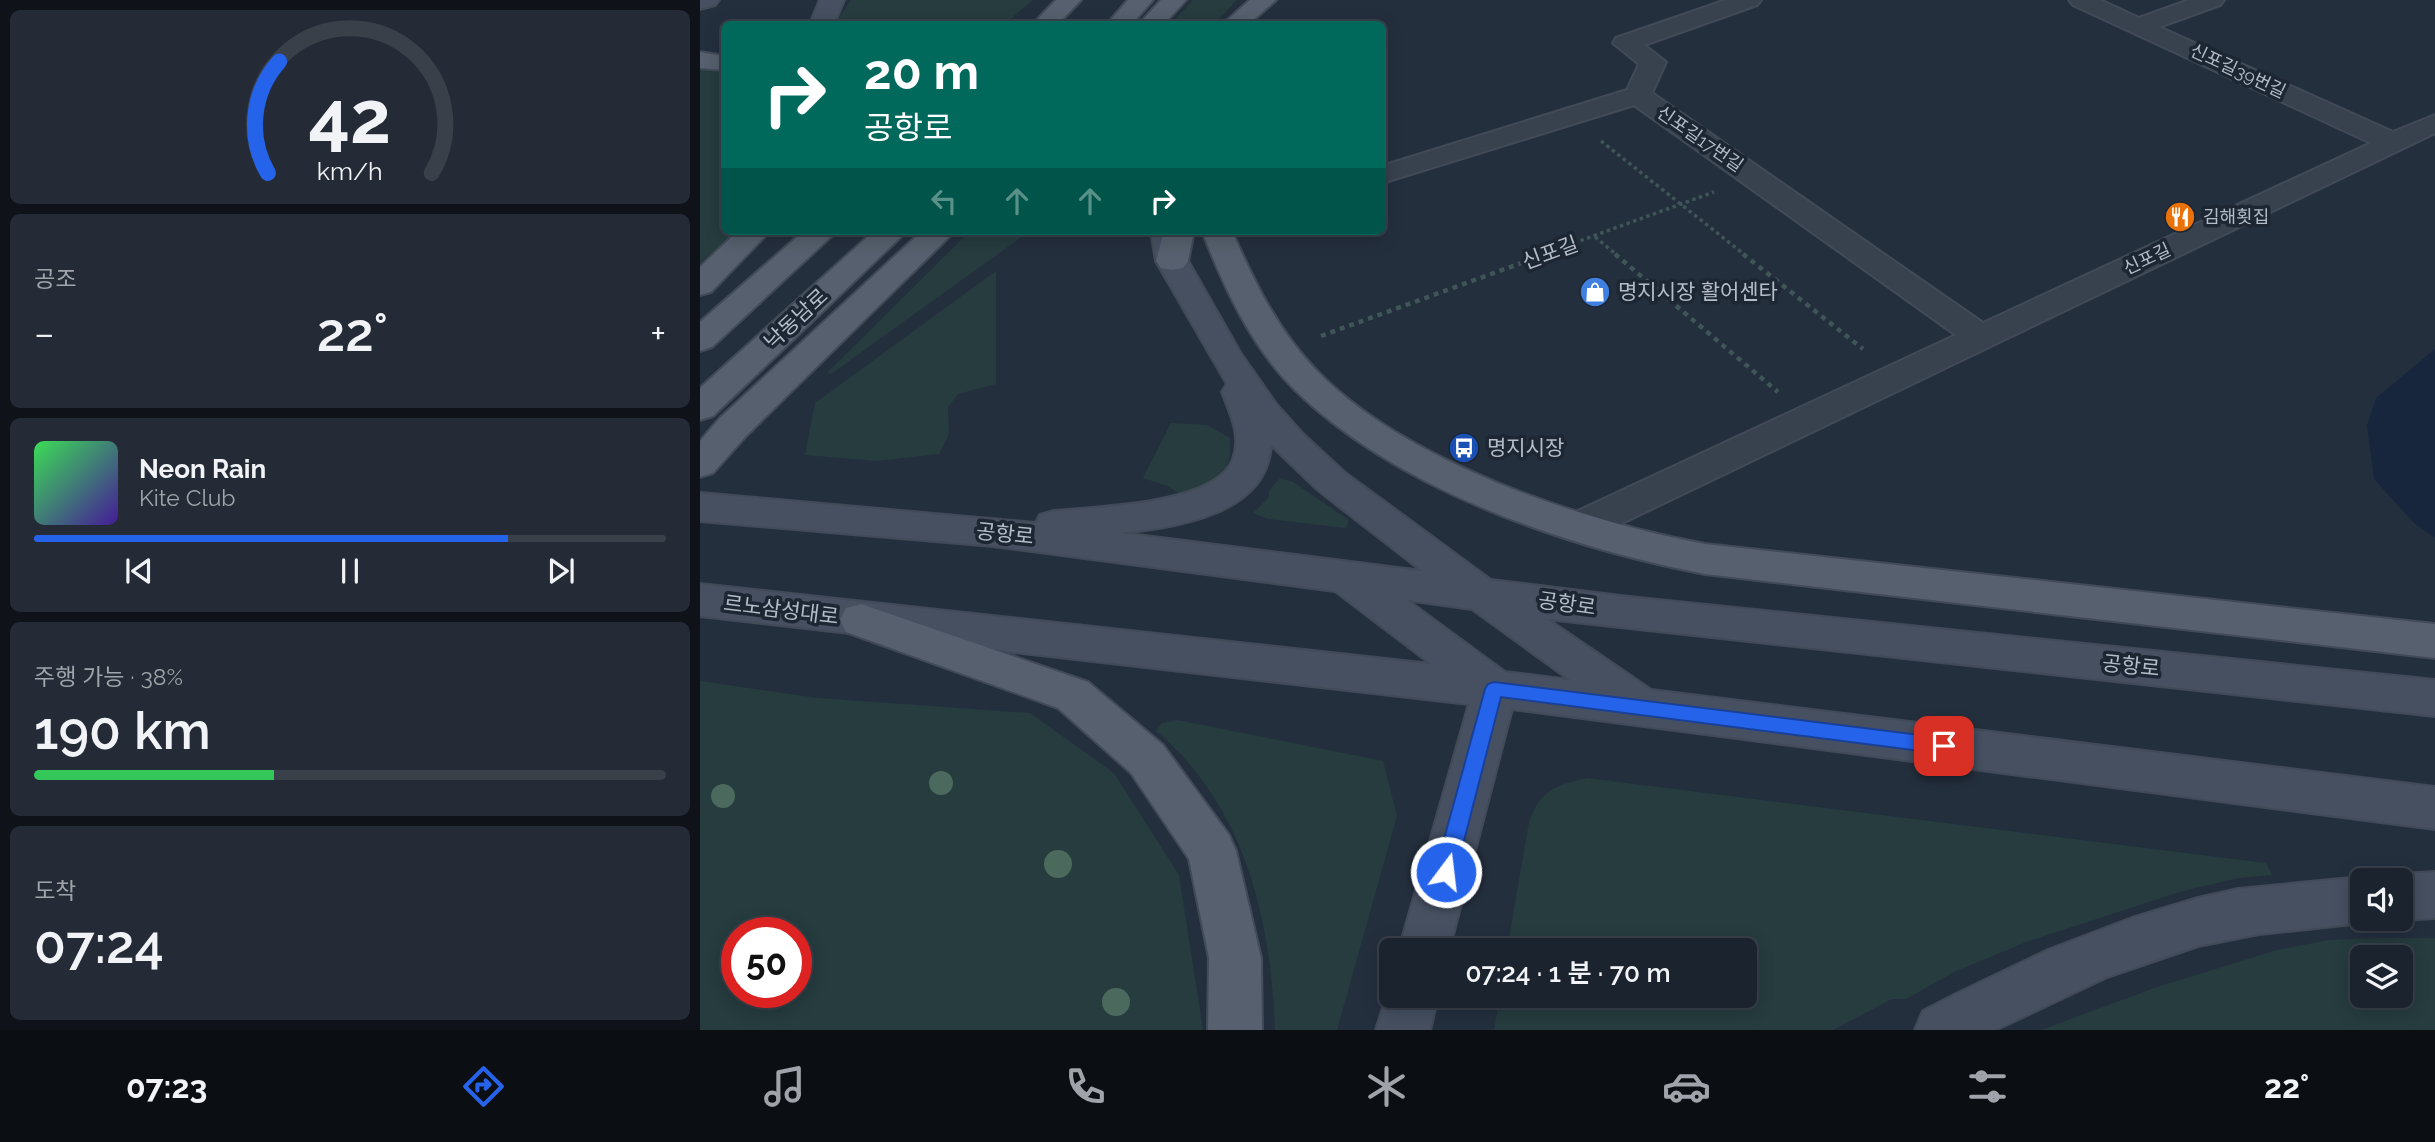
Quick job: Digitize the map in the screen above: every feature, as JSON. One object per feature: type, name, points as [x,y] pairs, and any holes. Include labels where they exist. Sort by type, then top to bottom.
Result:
[{"type":"main road","points":[[700,2],[707,0]]},
{"type":"main road","points":[[823,21],[832,0]]},
{"type":"main road","points":[[1048,21],[1069,0]]},
{"type":"main road","points":[[1121,21],[1141,0]]},
{"type":"main road","points":[[1154,21],[1174,0]]},
{"type":"main road","points":[[1239,21],[1262,1]]},
{"type":"main road","points":[[700,60],[721,62]]},
{"type":"main road","points":[[700,285],[751,235]]},
{"type":"main road","points":[[700,340],[818,235]]},
{"type":"main road","name":"낙동남로","points":[[700,408],[888,235]]},
{"type":"main road","points":[[700,464],[733,427],[936,235]]},
{"type":"main road","points":[[1219,235],[1235,275],[1266,332],[1323,397],[1392,445],[1505,500],[1579,527],[1673,555],[2435,641]]},
{"type":"main road","points":[[993,532],[1187,509],[1221,496],[1246,473],[1254,452],[1254,431],[1226,357],[1172,241]]},
{"type":"main road","points":[[1226,357],[1263,412],[1331,481],[1477,591],[1643,708]]},
{"type":"main road","name":"공항로","points":[[700,508],[993,532],[1643,614],[2435,698]]},
{"type":"main road","points":[[1342,575],[1494,689]]},
{"type":"main road","name":"르노삼성대로","points":[[700,600],[861,620]]},
{"type":"main road","points":[[861,620],[1494,689],[2435,808]]},
{"type":"main road","points":[[861,620],[1073,695],[1147,759],[1212,851],[1235,958],[1235,1030]]},
{"type":"main road","points":[[1427,938],[1494,689]]},
{"type":"main road","points":[[2413,896],[2435,895]]},
{"type":"main road","points":[[1942,1030],[2064,969],[2199,922],[2252,912],[2350,901]]},
{"type":"main road","points":[[1403,1030],[1409,1008]]},
{"type":"street","points":[[1638,95],[1653,62],[1625,43],[1749,0]]},
{"type":"street","name":"신포길39번길","points":[[2081,0],[2394,143]]},
{"type":"street","points":[[2138,26],[2211,0]]},
{"type":"street","name":"신포길17번길","points":[[1386,174],[1638,95],[1981,337]]},
{"type":"street","name":"신포길","points":[[1579,527],[2435,123]]},
{"type":"path","points":[[1571,117],[1897,377]]},
{"type":"path","points":[[1594,237],[1754,178]]},
{"type":"path","name":"신포길","points":[[1281,351],[1594,237],[1809,418]]},
{"type":"green space","points":[[851,0],[1033,0],[1008,21],[837,21]]},
{"type":"green space","points":[[1193,0],[1237,0],[1217,21],[1174,21]]},
{"type":"green space","points":[[700,68],[721,71],[721,235],[733,235],[700,263]]},
{"type":"green space","points":[[966,235],[1024,235],[831,374],[827,373]]},
{"type":"green space","points":[[996,271],[996,384],[958,394],[948,407],[949,434],[939,454],[876,461],[805,455],[815,403]]},
{"type":"green space","points":[[1171,423],[1207,425],[1230,438],[1228,462],[1218,477],[1201,487],[1179,494],[1168,486],[1143,478]]},
{"type":"green space","points":[[1280,478],[1293,482],[1349,520],[1346,528],[1268,519],[1253,513],[1269,497],[1269,491]]},
{"type":"green space","points":[[700,681],[818,698],[1030,713],[1114,773],[1179,875],[1203,1030],[700,1030]]},
{"type":"green space","points":[[1177,720],[1383,761],[1397,816],[1337,1030],[1275,1030],[1267,947],[1259,907],[1232,829],[1212,793],[1187,761],[1156,731],[1162,723]]},
{"type":"green space","points":[[1587,778],[2266,863],[2272,875],[2239,878],[2183,891],[2029,941],[1956,971],[1906,999],[1892,999],[1833,1030],[1494,1030],[1498,1008],[1757,1008],[1757,938],[1509,938],[1529,822],[1544,796],[1566,784]]},
{"type":"green space","points":[[2435,938],[2435,1030],[2041,1030],[2157,987],[2277,950],[2329,940]]},
{"type":"water","points":[[2435,349],[2435,538],[2414,523],[2374,479],[2367,425],[2376,398]]},
{"type":"place","name":"김해횟집","points":[[2180,217]]},
{"type":"place","name":"명지시장 활어센타","points":[[1595,292]]},
{"type":"place","name":"명지시장","points":[[1464,448]]},
{"type":"route","points":[[1446,872],[1494,689],[1944,746]]}]
